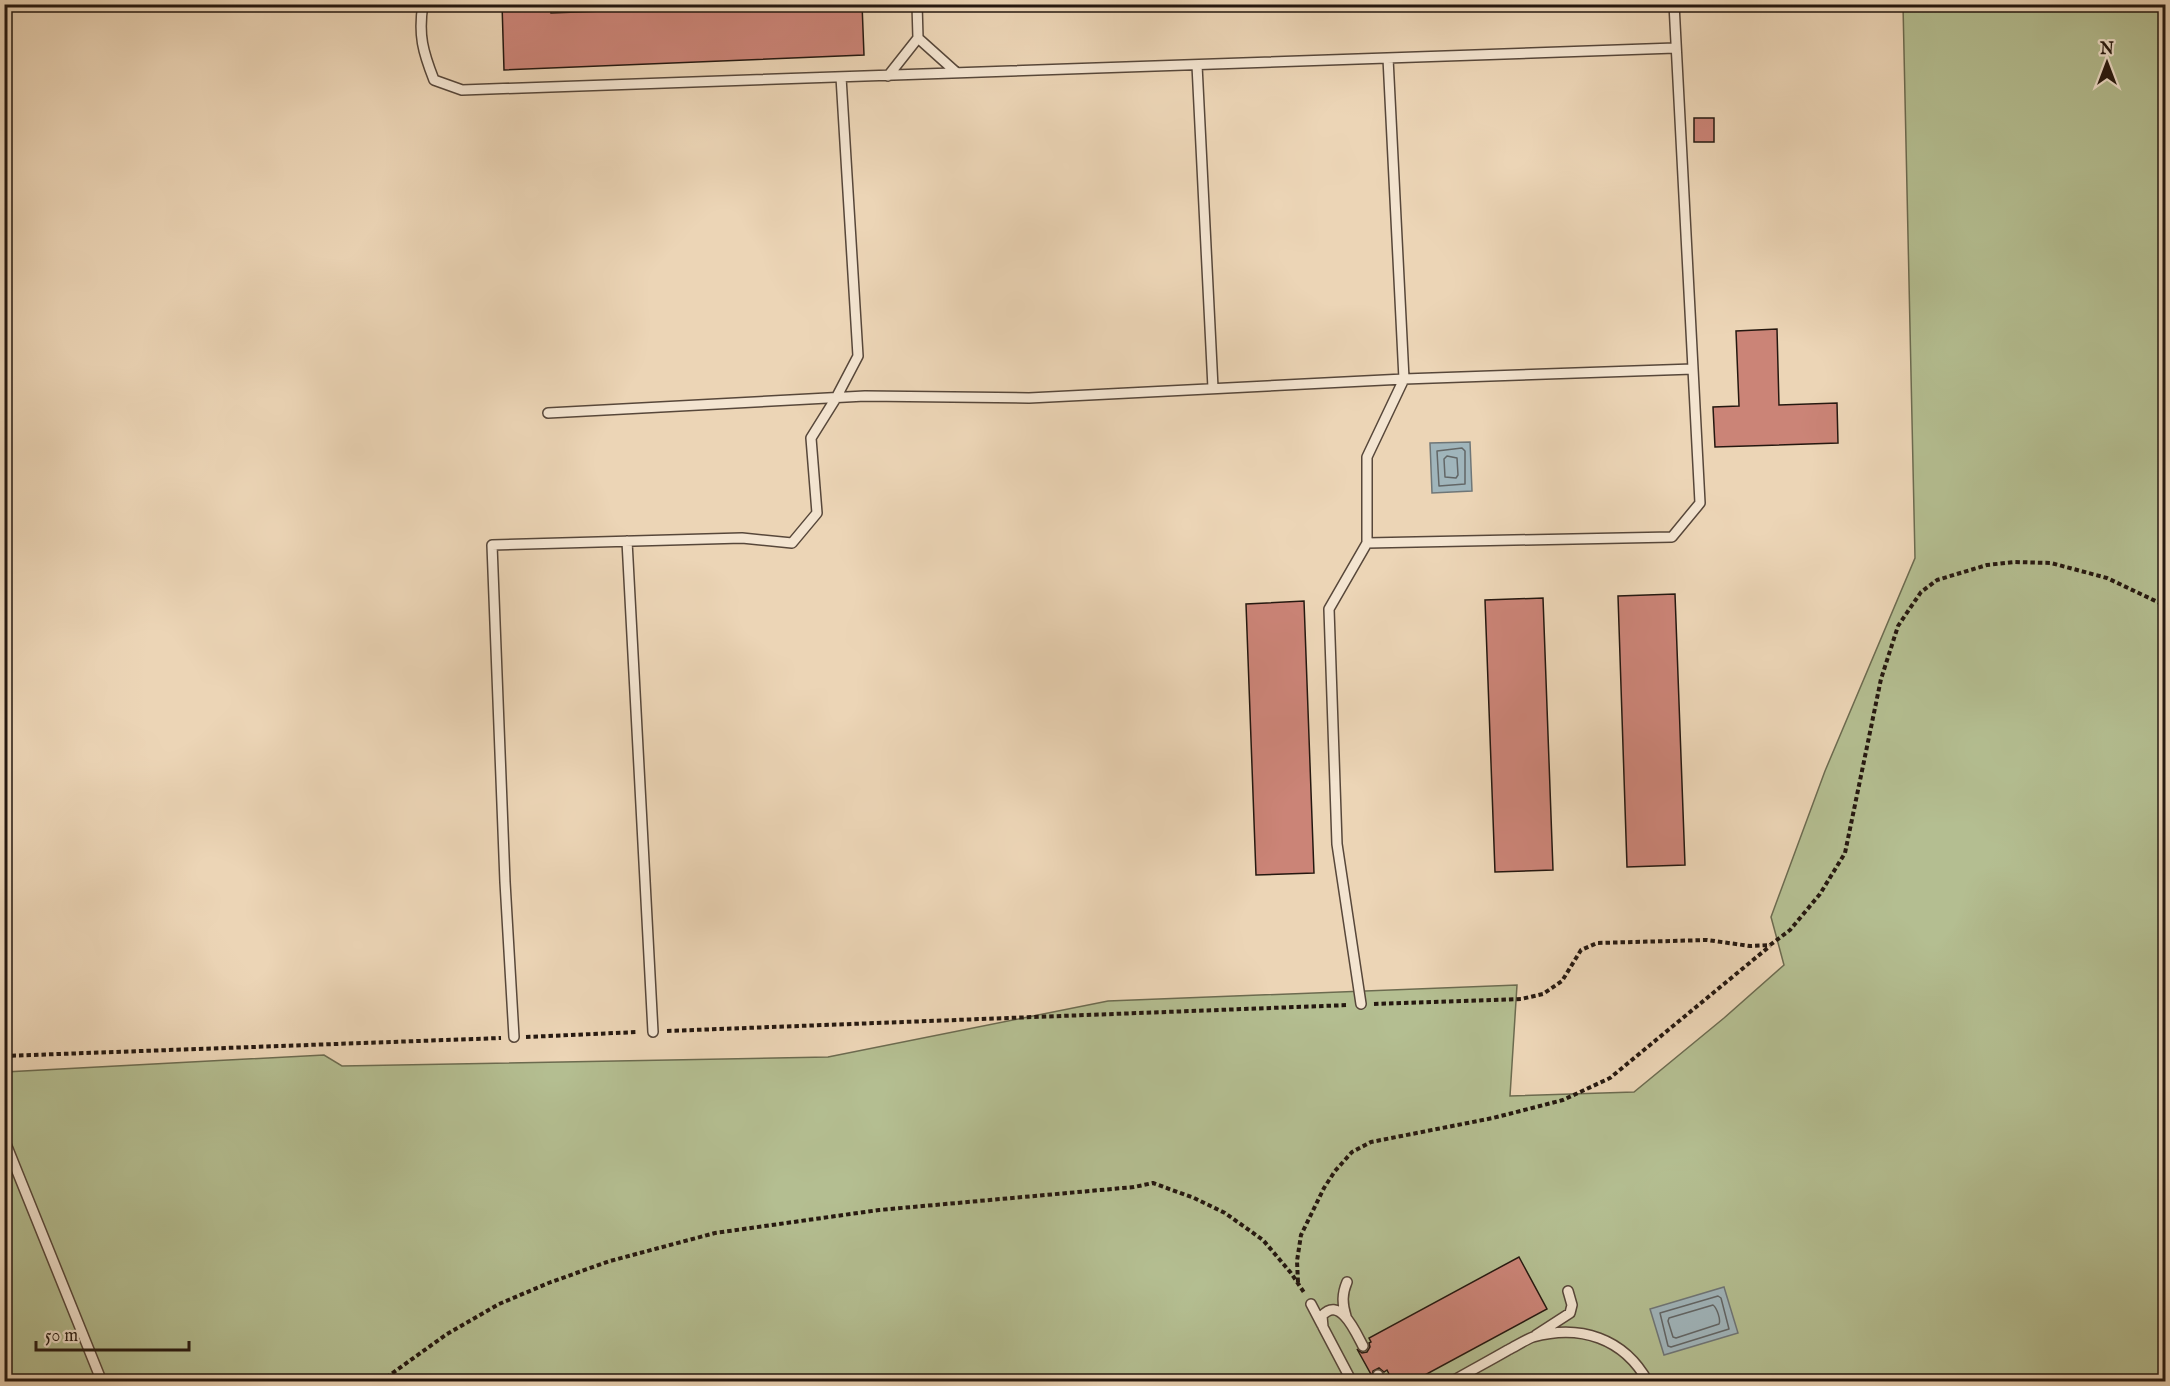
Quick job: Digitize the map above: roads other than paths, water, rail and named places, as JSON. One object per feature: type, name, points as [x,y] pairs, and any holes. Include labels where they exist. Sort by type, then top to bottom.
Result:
[{"type":"lane","points":[[423,4],[420,19],[423,51],[434,80],[462,90],[1675,48]]},
{"type":"lane","points":[[888,76],[918,38],[916,4]]},
{"type":"lane","points":[[1367,543],[1672,537],[1700,504],[1674,4]]},
{"type":"lane","points":[[918,38],[957,73]]},
{"type":"lane","points":[[1361,1004],[1337,844],[1329,609],[1367,543],[1367,457],[1404,378],[1388,58]]},
{"type":"lane","points":[[1197,65],[1213,388]]},
{"type":"lane","points":[[514,1038],[505,882],[492,546],[742,538],[792,543],[818,513],[812,438],[858,356],[841,77]]},
{"type":"lane","points":[[548,413],[877,396],[1029,398],[1404,378],[1693,369]]},
{"type":"lane","points":[[627,541],[652,1032]]},
{"type":"lane","points":[[4,1139],[102,1382]]},
{"type":"lane","points":[[1347,1282],[1342,1295],[1342,1305],[1363,1346]]},
{"type":"lane","points":[[1451,1382],[1531,1338],[1570,1313],[1572,1305],[1568,1291]]},
{"type":"lane","points":[[1311,1304],[1352,1382]]},
{"type":"lane","points":[[1323,1327],[1322,1316],[1325,1312],[1332,1309],[1346,1316]]},
{"type":"lane","points":[[1531,1338],[1562,1332],[1581,1332],[1600,1337],[1616,1344],[1630,1357],[1648,1382]]},
{"type":"water","points":[[1470,442],[1472,491],[1432,493],[1430,443]]},
{"type":"water","points":[[1724,1287],[1738,1333],[1664,1355],[1650,1309]]}]
